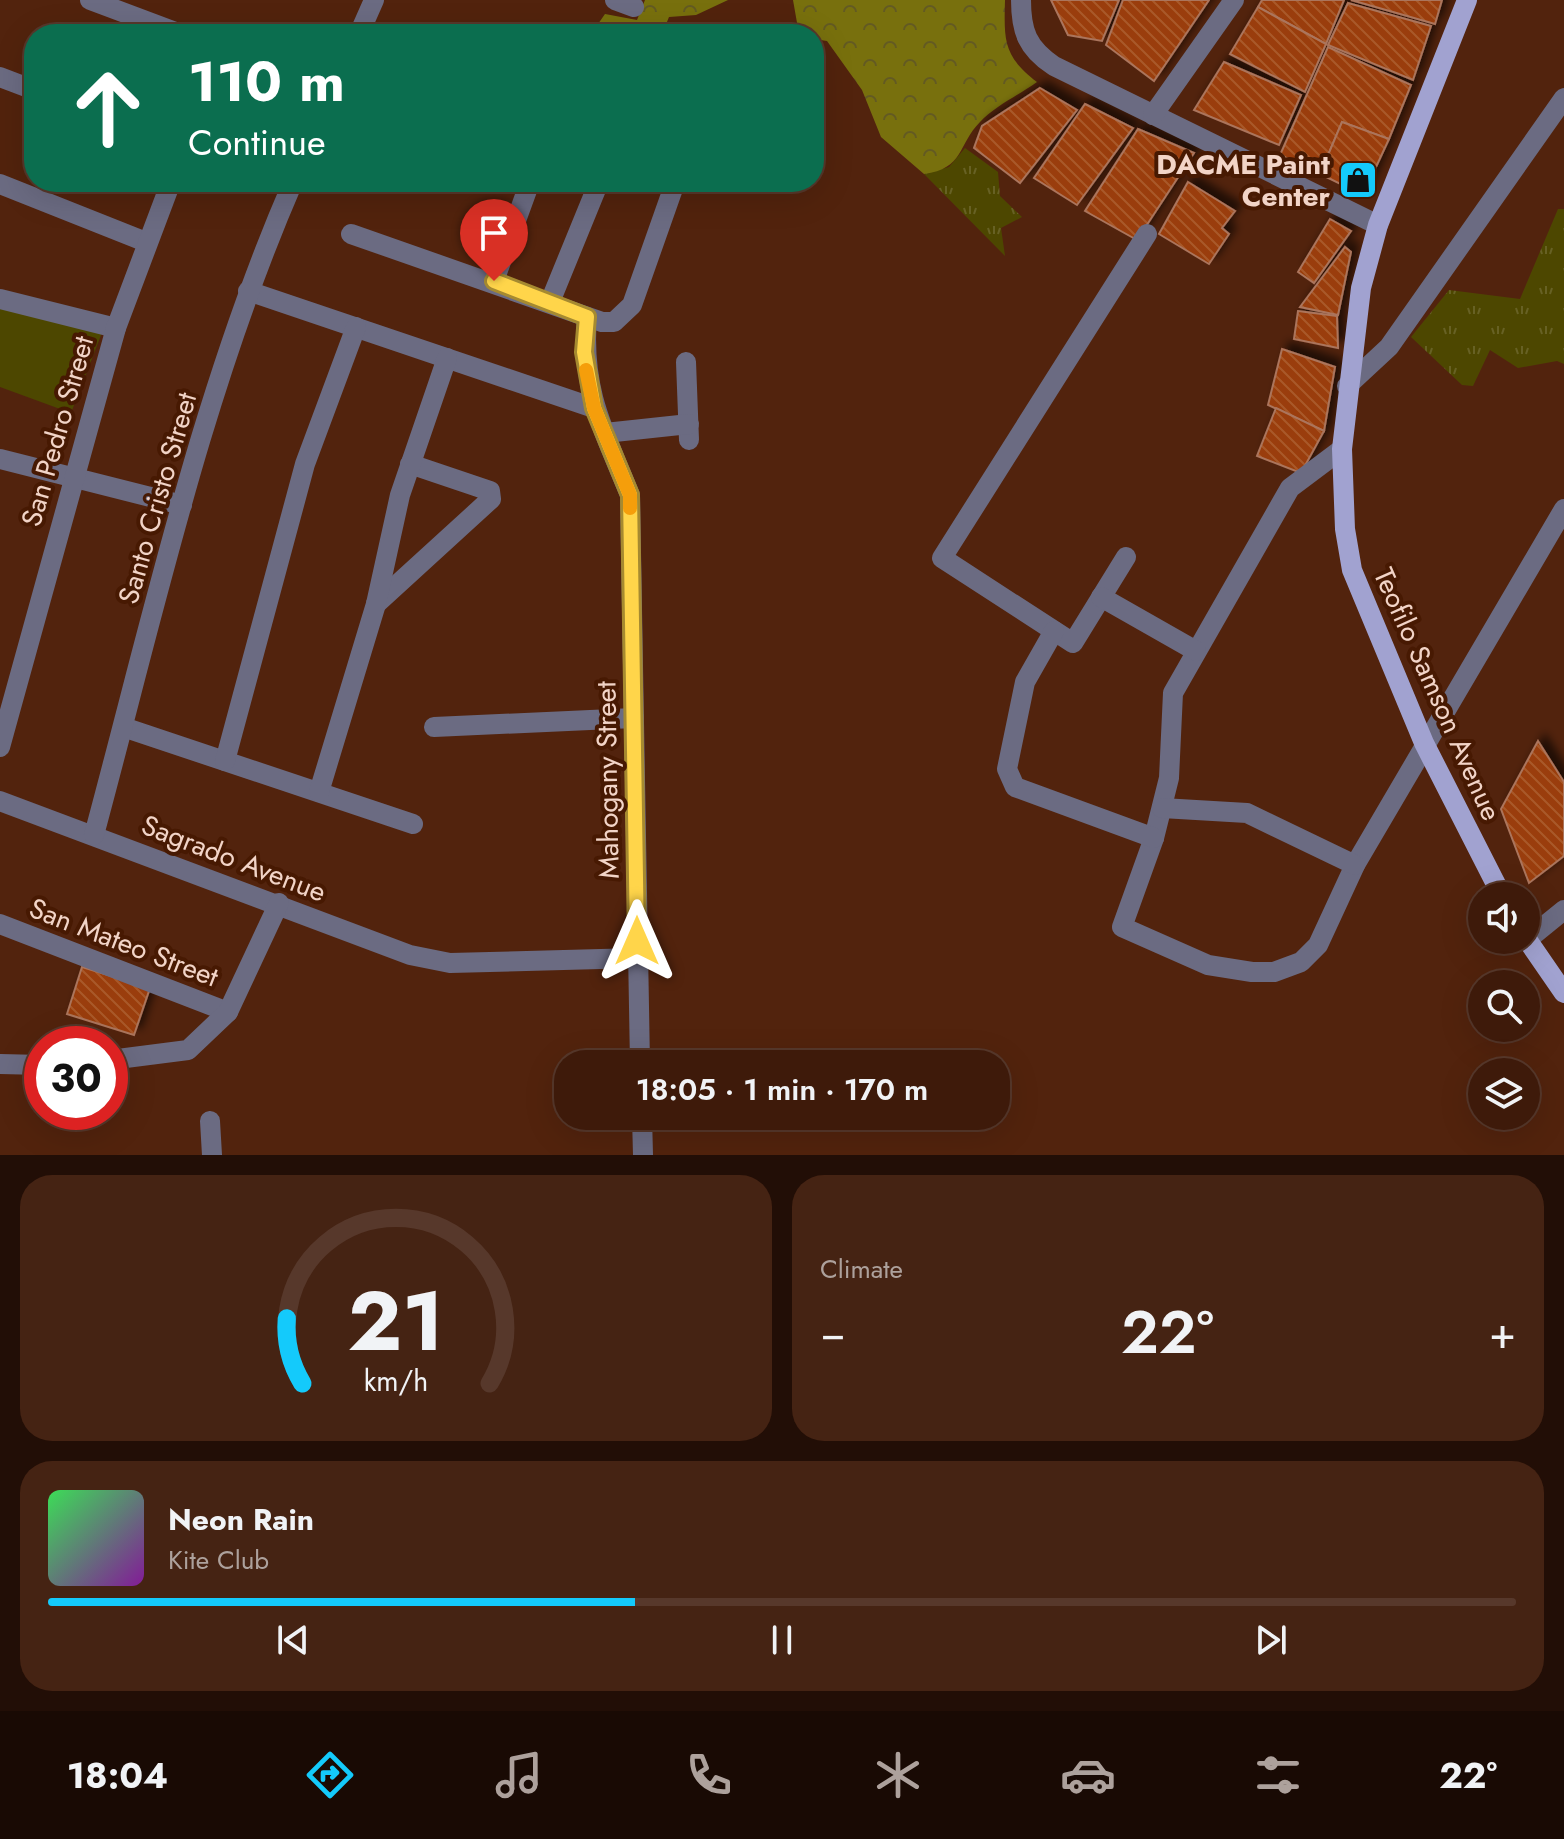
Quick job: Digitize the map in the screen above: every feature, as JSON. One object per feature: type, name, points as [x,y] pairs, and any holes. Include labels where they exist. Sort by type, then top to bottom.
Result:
[{"type":"main road","name":"Teofilo Samson Avenue","points":[[1467,0],[1378,225],[1361,288],[1347,386],[1342,449],[1345,529],[1352,570],[1424,743],[1495,882]]},
{"type":"main road","points":[[1537,954],[1564,993]]},
{"type":"street","points":[[90,0],[154,24]]},
{"type":"street","points":[[363,24],[374,0]]},
{"type":"street","points":[[1021,0],[1024,37],[1041,58],[1378,225]]},
{"type":"street","points":[[1153,115],[1234,0]]},
{"type":"street","points":[[0,77],[24,86]]},
{"type":"street","points":[[1347,386],[1389,347],[1564,98]]},
{"type":"street","points":[[0,184],[146,242]]},
{"type":"street","name":"San Pedro Street","points":[[0,747],[71,478],[116,328],[167,192]]},
{"type":"street","name":"Santo Cristo Street","points":[[94,835],[182,505],[248,291],[289,192]]},
{"type":"street","points":[[494,281],[526,192]]},
{"type":"street","points":[[550,302],[595,192]]},
{"type":"street","points":[[351,234],[494,281],[587,317],[614,322],[632,305],[672,192]]},
{"type":"street","points":[[1126,557],[1073,643],[942,558],[1147,234]]},
{"type":"street","points":[[248,291],[594,408]]},
{"type":"street","points":[[0,299],[116,328]]},
{"type":"street","points":[[587,317],[584,352],[594,408],[605,433],[689,432],[686,362]]},
{"type":"street","points":[[225,761],[305,464],[356,327]]},
{"type":"street","points":[[319,792],[376,604],[400,495],[447,358]]},
{"type":"street","name":"Mahogany Street","points":[[605,433],[630,495],[640,1050]]},
{"type":"street","points":[[1342,449],[1290,488],[1173,693],[1169,778],[1154,838],[1122,927],[1208,965],[1274,972],[1301,962],[1318,945],[1335,915],[1355,865],[1564,509]]},
{"type":"street","points":[[0,459],[182,505]]},
{"type":"street","points":[[376,604],[491,499],[490,491],[410,464]]},
{"type":"street","points":[[1101,597],[1196,651]]},
{"type":"street","points":[[1054,631],[1025,682],[1007,769],[1015,787],[1154,838]]},
{"type":"street","points":[[434,727],[634,718]]},
{"type":"street","points":[[123,727],[413,824]]},
{"type":"street","name":"Sagrado Avenue","points":[[0,801],[279,903],[410,955],[450,963],[638,958]]},
{"type":"street","points":[[1162,808],[1247,813],[1355,865]]},
{"type":"street","points":[[128,1058],[188,1050],[228,1012],[279,903]]},
{"type":"street","points":[[1540,928],[1564,910]]},
{"type":"street","name":"San Mateo Street","points":[[0,924],[228,1012]]},
{"type":"street","points":[[0,1064],[24,1065]]},
{"type":"street","points":[[210,1121],[212,1155]]},
{"type":"street","points":[[642,1130],[643,1155]]},
{"type":"green space","points":[[645,0],[728,0],[696,15],[669,17],[666,24],[598,24],[605,14],[637,20]]},
{"type":"green space","points":[[793,0],[1005,0],[1008,46],[1018,64],[1037,82],[986,116],[947,167],[924,174],[881,137],[862,90],[824,41],[824,24],[797,24]]},
{"type":"green space","points":[[965,148],[998,172],[1000,196],[1022,217],[1001,228],[1005,256],[924,174],[949,167]]},
{"type":"green space","points":[[1558,209],[1564,209],[1564,364],[1557,361],[1518,368],[1490,350],[1473,386],[1462,385],[1411,337],[1449,290],[1520,299]]},
{"type":"green space","points":[[0,291],[103,330],[71,413],[0,387]]},
{"type":"building","points":[[1051,0],[1119,0],[1102,41],[1068,35]]},
{"type":"building","points":[[1123,0],[1209,0],[1154,81],[1106,45]]},
{"type":"building","points":[[1262,0],[1344,0],[1326,44],[1258,7]]},
{"type":"building","points":[[1351,0],[1442,0],[1435,24]]},
{"type":"building","points":[[1348,3],[1431,26],[1413,80],[1328,45]]},
{"type":"building","points":[[1258,7],[1326,44],[1305,92],[1230,54]]},
{"type":"building","points":[[1328,47],[1411,85],[1389,139],[1342,122],[1320,174],[1280,155]]},
{"type":"building","points":[[1224,62],[1301,95],[1279,145],[1194,110]]},
{"type":"building","points":[[1040,88],[1077,110],[1020,183],[974,148],[982,126]]},
{"type":"building","points":[[1085,104],[1133,128],[1077,205],[1034,178]]},
{"type":"building","points":[[1342,122],[1389,139],[1363,195],[1320,174]]},
{"type":"building","points":[[1138,129],[1194,153],[1137,240],[1085,211]]},
{"type":"building","points":[[1188,182],[1235,211],[1222,228],[1229,234],[1209,264],[1159,234]]},
{"type":"building","points":[[1330,219],[1351,231],[1314,283],[1298,272]]},
{"type":"building","points":[[1345,247],[1351,252],[1338,315],[1300,307]]},
{"type":"building","points":[[1298,311],[1337,316],[1338,348],[1294,339]]},
{"type":"building","points":[[1282,349],[1335,367],[1324,431],[1268,405]]},
{"type":"building","points":[[1276,408],[1324,431],[1301,473],[1257,456]]},
{"type":"building","points":[[1538,741],[1564,782],[1564,856],[1530,882],[1529,882],[1501,809]]},
{"type":"building","points":[[82,967],[150,988],[134,1035],[128,1033],[128,1026],[105,1026],[67,1014]]},
{"type":"slow traffic","points":[[586,370],[594,408],[630,495],[630,508]]},
{"type":"place","name":"DACME Paint Center","points":[[1358,180]]},
{"type":"route","points":[[494,281],[587,317],[584,352],[587,380],[594,408],[630,495],[637,941]]}]
